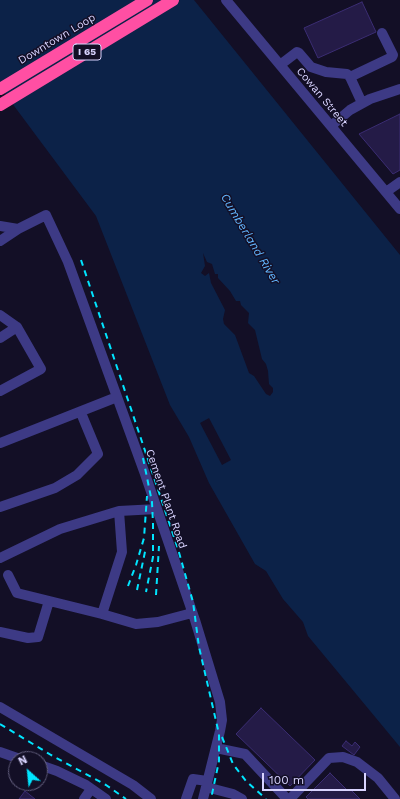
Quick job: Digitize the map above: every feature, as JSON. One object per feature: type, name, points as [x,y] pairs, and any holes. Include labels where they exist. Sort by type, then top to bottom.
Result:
[{"type":"highway","name":"Downtown Loop","points":[[0,89],[147,0]]},
{"type":"highway","name":"I 65","points":[[0,105],[173,0]]},
{"type":"street","name":"Cowan Street","points":[[226,0],[400,208]]},
{"type":"street","points":[[350,77],[392,57],[393,55],[382,33]]},
{"type":"street","points":[[280,65],[297,52],[311,67],[326,72],[342,73],[350,77],[362,103]]},
{"type":"street","points":[[331,126],[350,110],[362,103],[400,89]]},
{"type":"street","points":[[386,192],[400,182]]},
{"type":"street","name":"Cement Plant Road","points":[[18,229],[46,214],[68,262],[192,613],[220,702],[222,720],[203,799]]},
{"type":"street","points":[[0,226],[18,229]]},
{"type":"street","points":[[0,241],[18,229]]},
{"type":"street","points":[[0,315],[17,327],[41,369],[0,391]]},
{"type":"street","points":[[0,338],[17,327]]},
{"type":"street","points":[[0,443],[117,398]]},
{"type":"street","points":[[0,506],[55,488],[77,475],[98,454],[81,413]]},
{"type":"street","points":[[0,558],[60,529],[119,511],[156,509]]},
{"type":"street","points":[[102,614],[122,552],[119,511]]},
{"type":"street","points":[[8,575],[17,593],[136,624],[158,622],[192,613]]},
{"type":"street","points":[[0,632],[28,638],[38,637],[49,601]]},
{"type":"street","points":[[0,707],[134,785],[151,799]]},
{"type":"street","points":[[216,748],[224,748],[245,754],[289,799],[329,758],[344,757],[357,762],[378,778],[395,799]]},
{"type":"street","points":[[48,768],[91,789],[106,799]]},
{"type":"street","points":[[186,799],[193,779],[233,794],[242,799]]},
{"type":"street","points":[[84,799],[91,789]]},
{"type":"water","name":"Cumberland River","points":[[0,0],[194,0],[400,255],[400,747],[308,636],[303,622],[283,599],[266,571],[255,564],[209,483],[189,437],[170,405],[96,216],[0,87]],"holes":[[[203,253],[207,262],[212,264],[215,274],[218,274],[218,278],[230,291],[236,301],[240,301],[241,305],[249,313],[248,323],[255,330],[262,359],[266,364],[268,371],[269,384],[273,388],[273,392],[270,396],[266,394],[254,376],[249,373],[235,335],[224,324],[223,319],[225,310],[211,283],[209,273],[205,276],[201,273],[205,266]],[[209,418],[231,460],[222,465],[200,423]]]},
{"type":"building","points":[[362,2],[376,32],[318,58],[304,28]]},
{"type":"building","points":[[400,114],[400,170],[393,174],[359,134]]},
{"type":"building","points":[[261,708],[315,760],[290,786],[236,734]]},
{"type":"building","points":[[346,741],[352,746],[355,742],[360,747],[354,755],[342,746]]},
{"type":"building","points":[[330,773],[348,791],[350,789],[360,799],[308,799],[306,797]]},
{"type":"building","points":[[25,791],[35,799],[19,799]]},
{"type":"railway","points":[[81,260],[178,549],[193,602],[199,647],[219,734],[219,761],[211,799]]},
{"type":"railway","points":[[143,458],[152,502],[153,524],[153,557],[146,592]]},
{"type":"railway","points":[[128,586],[144,538],[147,496]]},
{"type":"railway","points":[[156,595],[159,546]]},
{"type":"railway","points":[[137,590],[146,547]]},
{"type":"railway","points":[[0,724],[51,755],[106,785],[126,799]]},
{"type":"railway","points":[[222,737],[233,764],[246,781],[266,799]]}]
